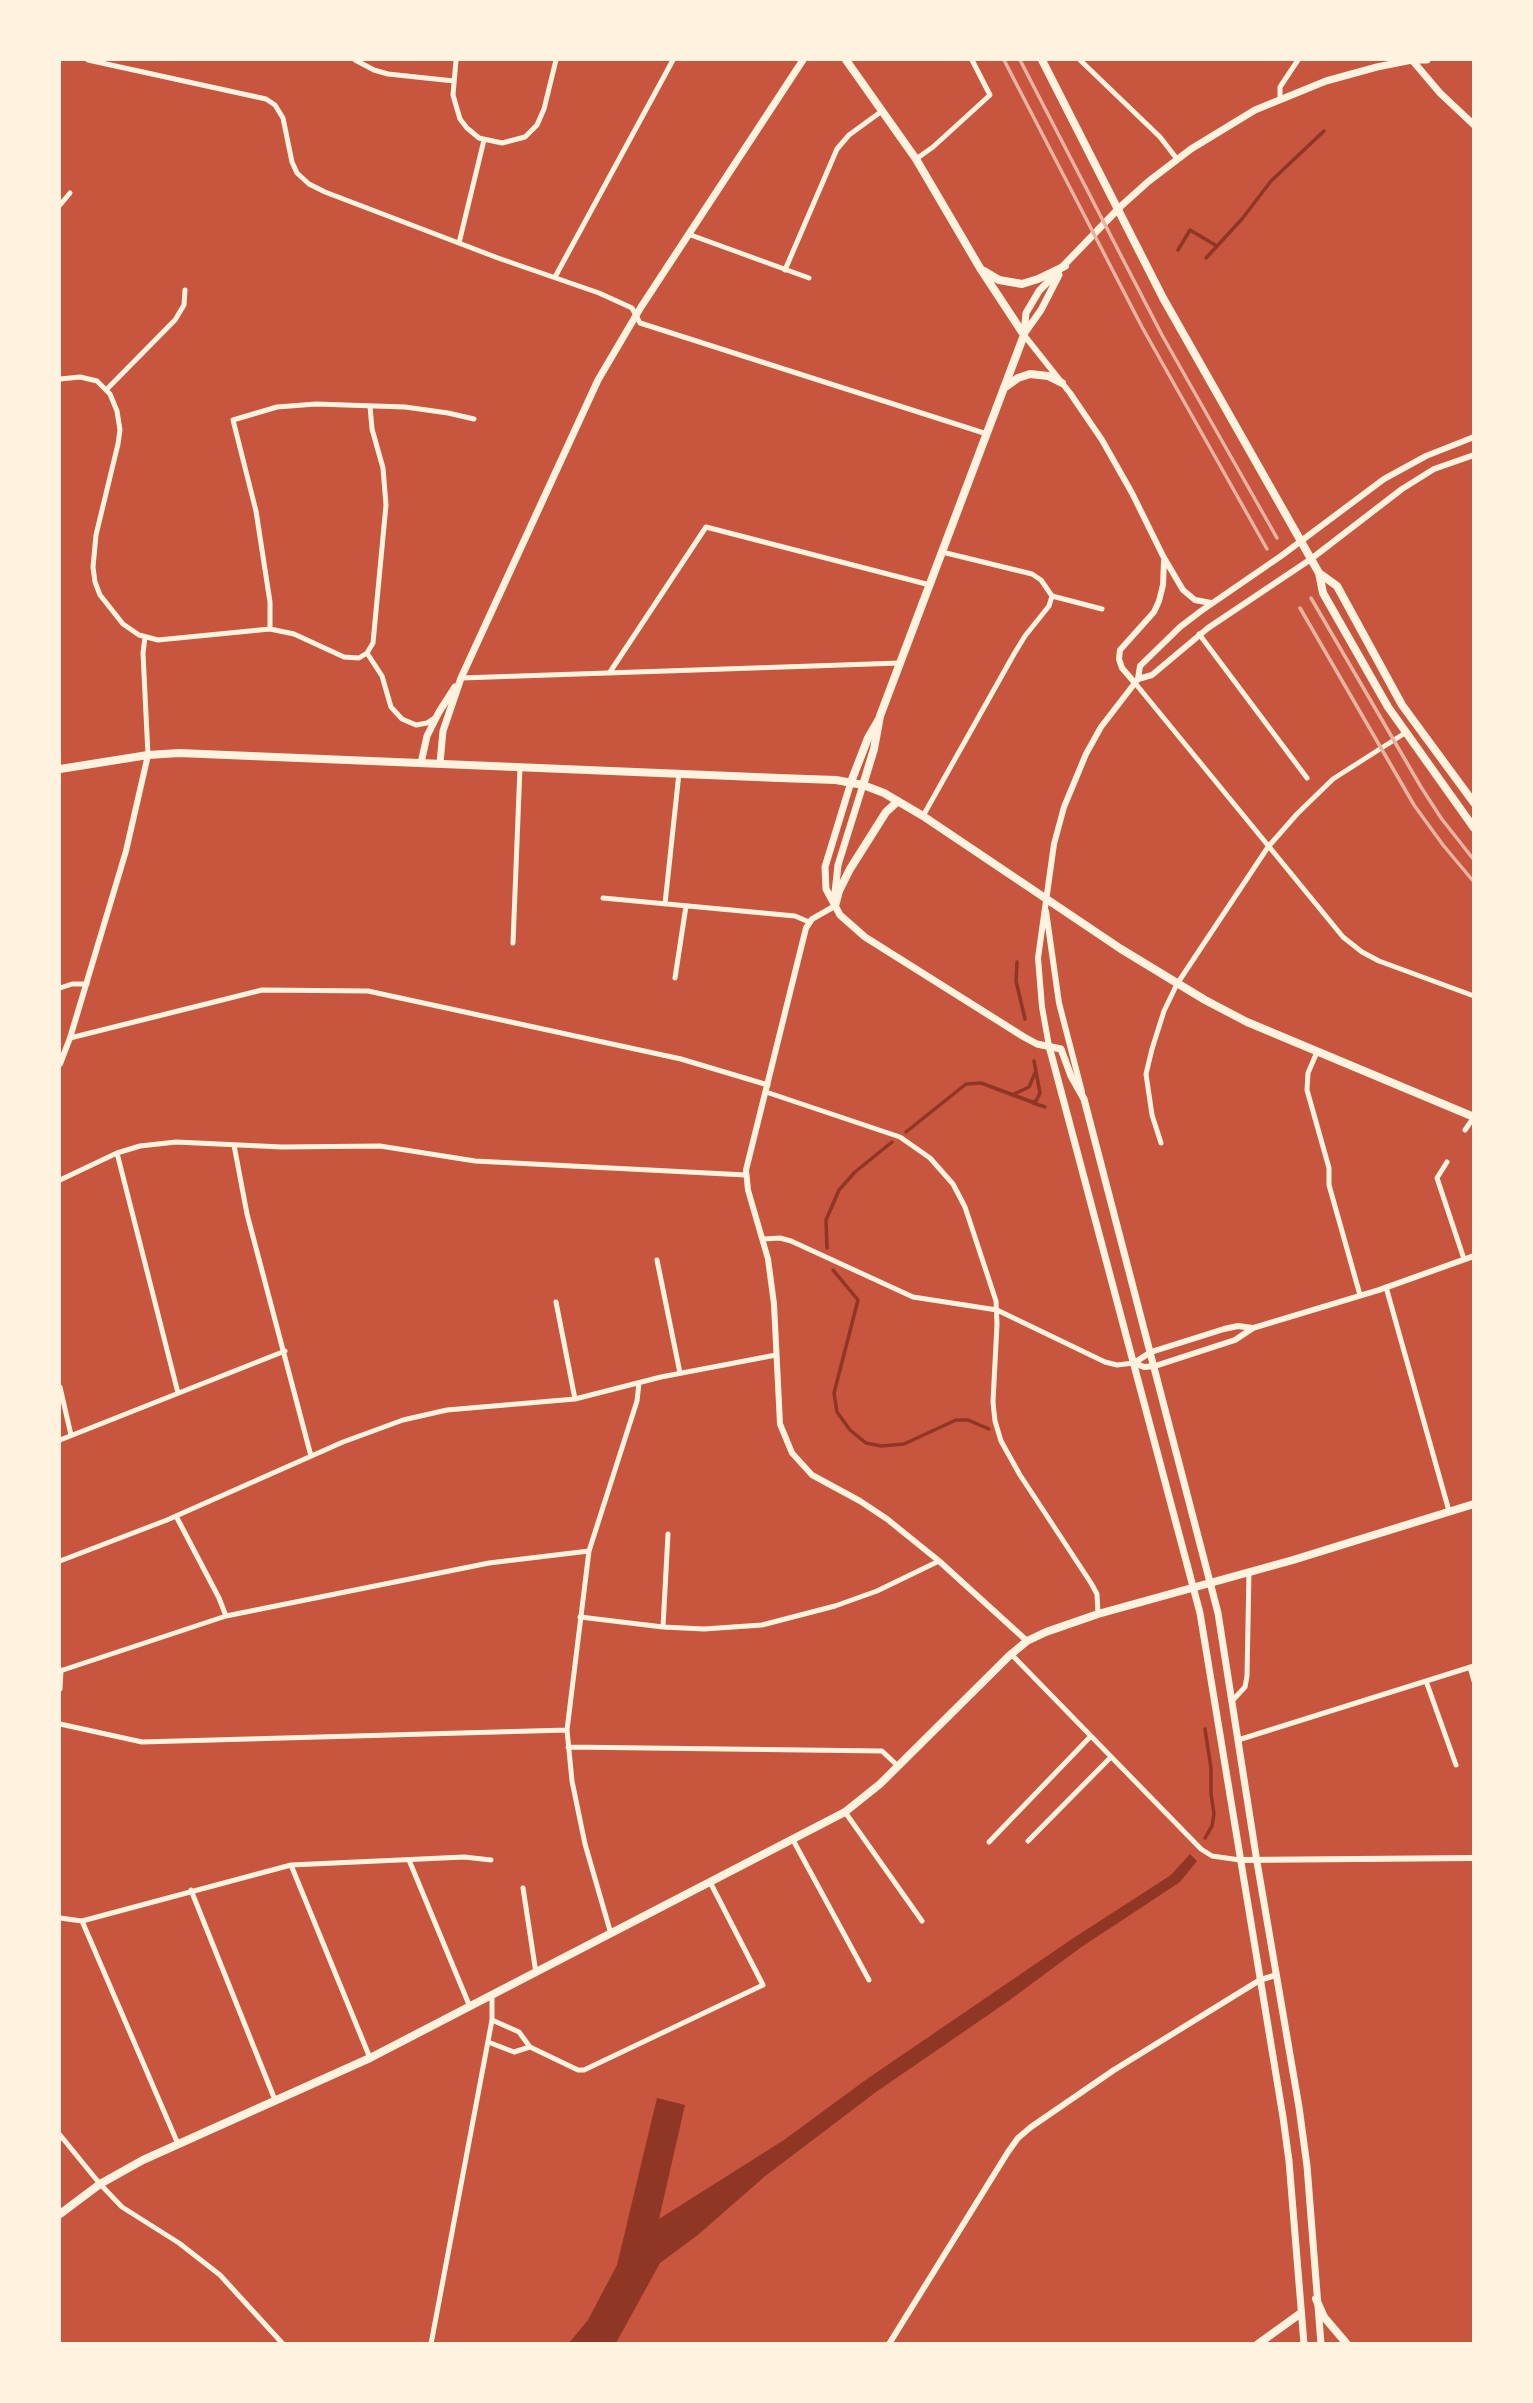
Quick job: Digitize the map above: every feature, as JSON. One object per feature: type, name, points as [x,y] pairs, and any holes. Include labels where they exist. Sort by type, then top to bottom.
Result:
[{"type":"main road","points":[[440,763],[442,737],[461,677],[583,410],[636,315],[803,60]]},
{"type":"main road","points":[[846,60],[916,159],[980,268],[1024,335]]},
{"type":"main road","points":[[1042,60],[1163,298],[1311,559],[1320,573],[1337,586],[1402,705],[1474,803]]},
{"type":"main road","points":[[1412,60],[1440,93],[1474,125]]},
{"type":"main road","points":[[1024,335],[1024,320],[1039,292],[1135,193],[1177,159],[1236,120],[1280,100],[1339,77],[1412,60],[1427,60]]},
{"type":"main road","points":[[980,268],[999,280],[1022,284],[1065,266]]},
{"type":"main road","points":[[1065,266],[1024,335],[880,716],[867,738],[850,782],[825,867],[826,888],[845,921],[865,937],[1024,1037],[1037,1044],[1057,1047],[1063,1051],[1071,1076],[1084,1099],[1210,1582],[1232,1701],[1306,2157],[1321,2343]]},
{"type":"main road","points":[[1004,388],[1018,378],[1030,374],[1048,376],[1062,383]]},
{"type":"main road","points":[[1320,573],[1323,593],[1405,733],[1474,828]]},
{"type":"main road","points":[[421,763],[424,746],[436,717],[461,677]]},
{"type":"main road","points":[[835,906],[833,894],[838,865],[874,749],[880,716]]},
{"type":"main road","points":[[60,769],[148,755],[192,753],[850,782],[863,785],[923,816],[1177,984],[1240,1018],[1474,1117]]},
{"type":"main road","points":[[835,906],[850,869],[886,812],[898,801]]},
{"type":"main road","points":[[1049,1046],[1194,1587],[1281,2099],[1289,2161],[1304,2343]]},
{"type":"main road","points":[[60,2214],[100,2184],[178,2144],[370,2058],[845,1812],[880,1784],[1027,1641],[1098,1614],[1474,1504]]},
{"type":"main road","points":[[1316,2299],[1324,2317],[1347,2343]]},
{"type":"main road","points":[[1258,2343],[1301,2313]]},
{"type":"street","points":[[88,60],[266,99],[281,112],[292,162],[304,181],[348,202],[632,307],[640,323],[987,434]]},
{"type":"street","points":[[355,60],[388,74],[454,81]]},
{"type":"street","points":[[456,60],[454,101],[457,113],[471,132],[484,140],[508,143],[525,137],[533,130],[544,109],[556,60]]},
{"type":"street","points":[[555,277],[673,60]]},
{"type":"street","points":[[916,159],[933,148],[990,95],[972,60]]},
{"type":"street","points":[[1080,60],[1160,137],[1177,159]]},
{"type":"street","points":[[1280,100],[1280,87],[1293,62]]},
{"type":"street","points":[[785,270],[837,149],[849,135],[882,111]]},
{"type":"street","points":[[460,243],[484,140]]},
{"type":"street","points":[[60,205],[70,193]]},
{"type":"street","points":[[688,234],[809,278]]},
{"type":"street","points":[[107,389],[179,314],[184,305],[185,290]]},
{"type":"street","points":[[1024,335],[1062,383],[1110,452],[1178,584],[1190,597],[1211,603]]},
{"type":"street","points":[[60,379],[86,378],[97,381],[107,389],[116,406],[120,430],[95,543],[93,575],[97,589],[113,614],[129,629],[145,637],[166,639],[270,628],[293,634],[344,657],[355,658],[367,653],[373,643],[386,505],[384,476],[371,422],[370,406]]},
{"type":"street","points":[[270,628],[271,609],[257,520],[233,420],[296,405],[415,408],[474,419]]},
{"type":"street","points":[[1049,1046],[1038,969],[1045,898],[1059,825],[1078,771],[1101,727],[1136,681],[1140,666],[1180,627],[1211,603],[1269,565],[1398,471],[1434,452],[1474,437]]},
{"type":"street","points":[[1136,681],[1152,675],[1199,634],[1311,559],[1420,477],[1474,454]]},
{"type":"street","points":[[610,673],[706,527],[930,585]]},
{"type":"street","points":[[942,552],[1032,574],[1041,580],[1052,596],[1102,609]]},
{"type":"street","points":[[1163,556],[1164,576],[1159,601],[1154,612],[1120,650],[1122,668],[1136,681],[1343,937],[1379,961],[1474,996]]},
{"type":"street","points":[[923,816],[1014,653],[1049,607],[1052,596]]},
{"type":"street","points":[[1199,634],[1307,778]]},
{"type":"street","points":[[60,1063],[87,984],[126,851],[148,755],[143,653],[145,637]]},
{"type":"street","points":[[367,653],[382,676],[391,707],[402,719],[416,725],[427,723],[436,717]]},
{"type":"street","points":[[461,677],[900,663]]},
{"type":"street","points":[[1161,1143],[1152,1115],[1146,1074],[1164,1012],[1177,984],[1268,847],[1316,794],[1333,779],[1405,733]]},
{"type":"street","points":[[513,943],[520,767]]},
{"type":"street","points":[[664,904],[679,774]]},
{"type":"street","points":[[603,898],[795,916],[809,922]]},
{"type":"street","points":[[1045,898],[1057,995],[1084,1099]]},
{"type":"street","points":[[676,978],[686,906]]},
{"type":"street","points":[[835,906],[809,922],[746,1175],[748,1190],[764,1239],[774,1304],[780,1424],[792,1453],[812,1475],[874,1509],[939,1561],[1027,1641]]},
{"type":"street","points":[[60,988],[72,984],[87,984]]},
{"type":"street","points":[[70,1038],[262,990],[368,991],[681,1059],[892,1134],[914,1146],[948,1177],[962,1200],[992,1288],[997,1310],[993,1402],[1000,1440],[1091,1583],[1097,1594],[1098,1614]]},
{"type":"street","points":[[1317,1052],[1306,1085],[1329,1168],[1329,1185],[1360,1295]]},
{"type":"street","points":[[1465,1130],[1474,1117]]},
{"type":"street","points":[[60,1180],[117,1153],[140,1146],[176,1142],[282,1147],[380,1146],[475,1161],[746,1175]]},
{"type":"street","points":[[234,1145],[247,1214],[311,1455]]},
{"type":"street","points":[[117,1153],[178,1393]]},
{"type":"street","points":[[1447,1162],[1437,1178],[1464,1259]]},
{"type":"street","points":[[764,1239],[779,1238],[791,1241],[913,1297],[997,1310],[1105,1362],[1117,1365],[1134,1363],[1151,1352],[1224,1329],[1238,1326],[1253,1328]]},
{"type":"street","points":[[1134,1363],[1144,1367],[1155,1366],[1235,1340],[1253,1328],[1386,1287],[1474,1256]]},
{"type":"street","points":[[657,1260],[680,1373]]},
{"type":"street","points":[[1386,1287],[1449,1511]]},
{"type":"street","points":[[556,1302],[575,1399]]},
{"type":"street","points":[[60,1440],[285,1351]]},
{"type":"street","points":[[60,1561],[176,1516],[311,1455],[382,1427],[424,1414],[575,1399],[680,1373],[776,1354]]},
{"type":"street","points":[[611,1934],[585,1844],[572,1781],[567,1730],[589,1551],[637,1401],[639,1383]]},
{"type":"street","points":[[60,1387],[71,1436]]},
{"type":"street","points":[[176,1516],[226,1616]]},
{"type":"street","points":[[663,1627],[667,1534]]},
{"type":"street","points":[[60,1689],[60,1671],[226,1616],[489,1563],[589,1551]]},
{"type":"street","points":[[580,1617],[704,1629],[762,1625],[835,1606],[877,1591],[939,1561]]},
{"type":"street","points":[[1232,1701],[1245,1687],[1247,1676],[1249,1572]]},
{"type":"street","points":[[1011,1654],[1201,1849],[1212,1856],[1256,1862],[1474,1858]]},
{"type":"street","points":[[1238,1740],[1472,1666],[1474,1681]]},
{"type":"street","points":[[1426,1681],[1456,1765]]},
{"type":"street","points":[[60,1724],[142,1742],[567,1730]]},
{"type":"street","points":[[989,1842],[1091,1736]]},
{"type":"street","points":[[569,1747],[882,1751],[898,1766]]},
{"type":"street","points":[[1028,1841],[1111,1757]]},
{"type":"street","points":[[845,1812],[922,1921]]},
{"type":"street","points":[[793,1840],[869,1980]]},
{"type":"street","points":[[60,1919],[82,1921],[291,1865],[464,1857],[491,1860]]},
{"type":"street","points":[[410,1860],[470,2007]]},
{"type":"street","points":[[291,1865],[370,2058]]},
{"type":"street","points":[[492,2020],[519,2032],[530,2047],[584,2070],[763,1985],[710,1882]]},
{"type":"street","points":[[523,1888],[536,1973]]},
{"type":"street","points":[[191,1890],[275,2100]]},
{"type":"street","points":[[82,1921],[178,2144]]},
{"type":"street","points":[[889,2343],[1018,2138],[1114,2070],[1260,1980],[1276,1975]]},
{"type":"street","points":[[431,2343],[492,2020],[492,1997]]},
{"type":"street","points":[[488,2042],[514,2052],[530,2047]]},
{"type":"street","points":[[60,2135],[122,2207],[220,2275],[283,2343]]},
{"type":"shaded area","points":[[1190,1854],[1197,1861],[1180,1882],[1080,1948],[876,2092],[764,2177],[699,2234],[660,2263],[616,2343],[569,2343],[588,2320],[617,2265],[657,2098],[685,2105],[659,2219],[784,2140],[867,2079],[1171,1875]]},
{"type":"waterway","points":[[1206,258],[1242,219],[1271,181],[1324,131]]},
{"type":"waterway","points":[[1178,250],[1190,230],[1217,246]]},
{"type":"waterway","points":[[1017,962],[1016,981],[1025,1019]]},
{"type":"waterway","points":[[906,1132],[966,1084],[981,1083],[1032,1102],[1036,1101],[1040,1093],[1034,1061]]},
{"type":"waterway","points":[[1012,1095],[1029,1087],[1035,1073]]},
{"type":"waterway","points":[[1033,1103],[1045,1107]]},
{"type":"waterway","points":[[827,1248],[826,1220],[839,1190],[855,1172],[892,1142]]},
{"type":"waterway","points":[[833,1270],[858,1300],[834,1393],[837,1412],[850,1430],[866,1443],[881,1446],[904,1444],[956,1420],[968,1420],[989,1429]]},
{"type":"waterway","points":[[1205,1729],[1214,1814],[1212,1826],[1205,1838]]},
{"type":"railway","points":[[1004,60],[1142,327],[1267,549]]},
{"type":"railway","points":[[1020,60],[1162,335],[1277,538]]},
{"type":"railway","points":[[1311,598],[1421,787],[1474,860]]},
{"type":"railway","points":[[1300,608],[1414,805],[1474,882]]}]
